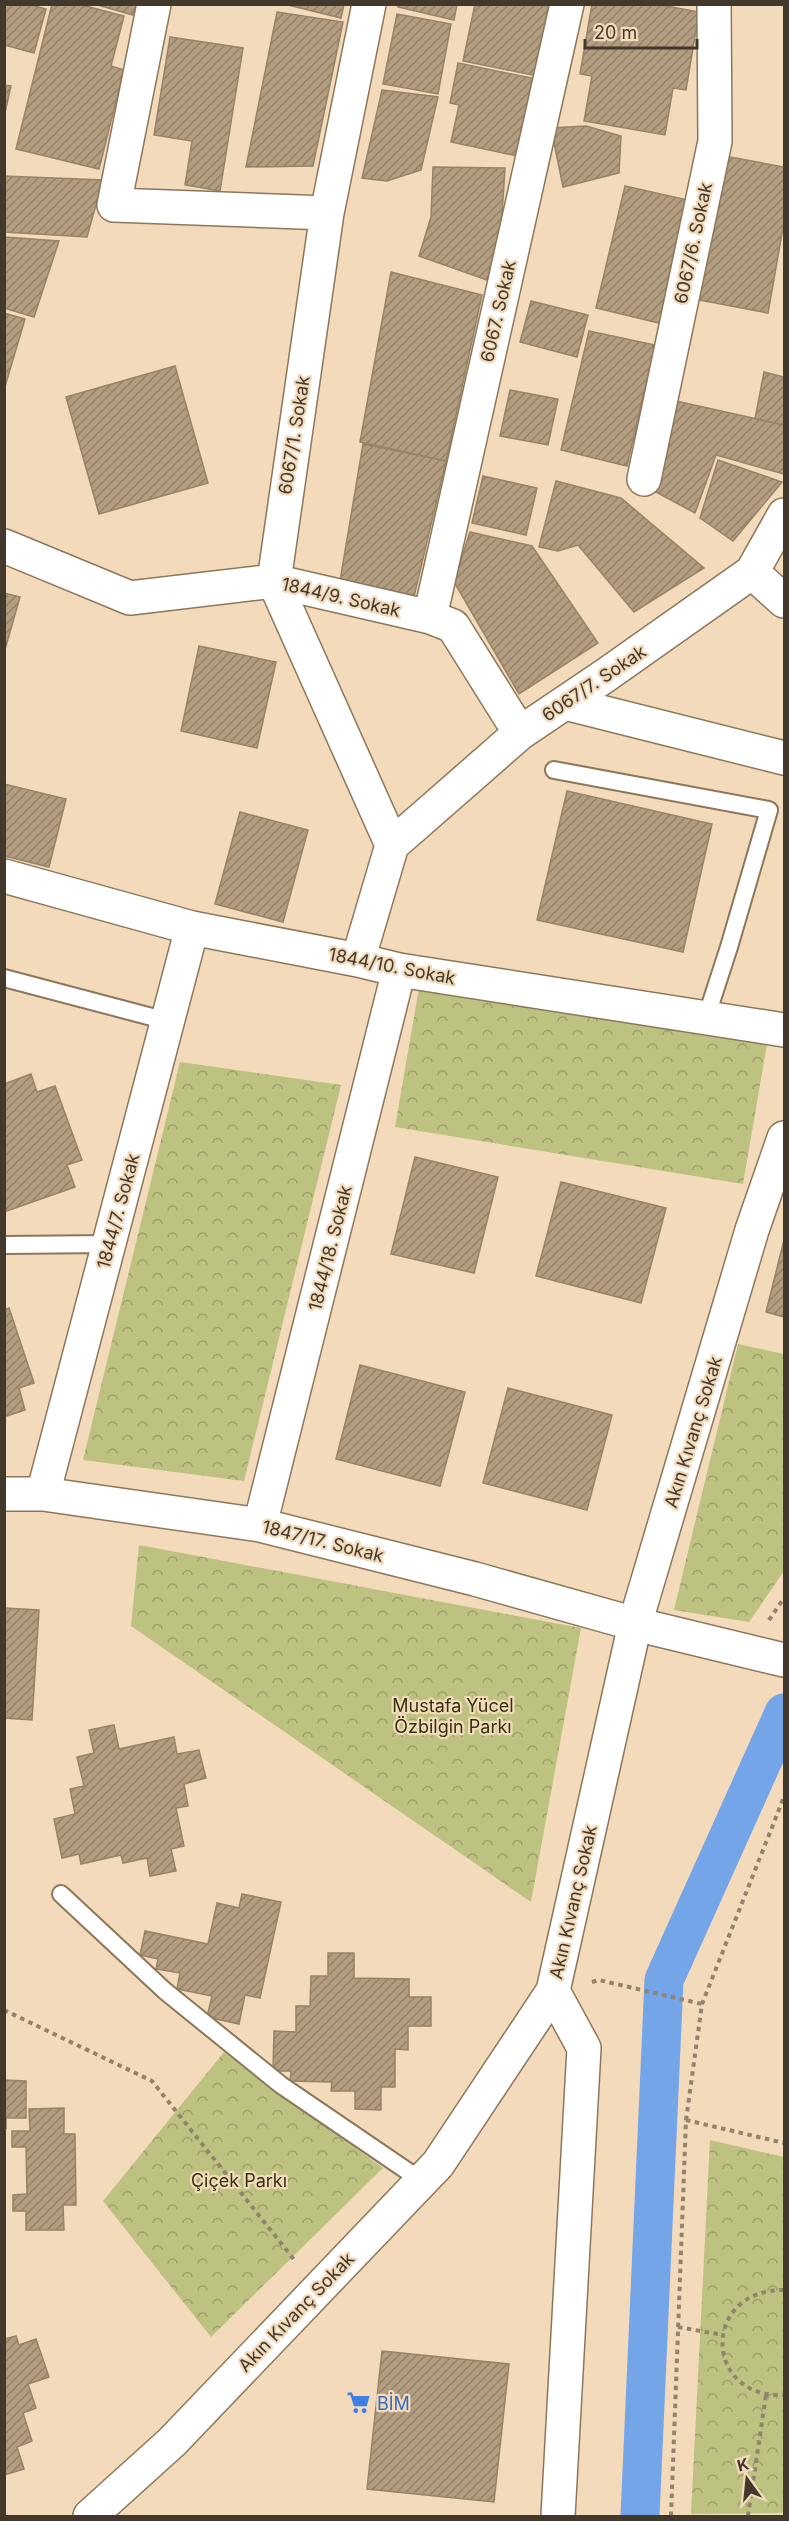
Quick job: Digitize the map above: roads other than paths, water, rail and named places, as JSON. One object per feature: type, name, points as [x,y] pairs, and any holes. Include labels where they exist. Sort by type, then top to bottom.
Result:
[{"type":"street","points":[[154,4],[114,205],[327,213]]},
{"type":"street","name":"6067/1. Sokak","points":[[273,581],[327,213],[369,4]]},
{"type":"street","name":"6067. Sokak","points":[[430,617],[567,4]]},
{"type":"street","name":"6067/6. Sokak","points":[[644,479],[715,141],[714,4]]},
{"type":"street","name":"6067/7. Sokak","points":[[392,845],[520,733],[752,572],[784,515]]},
{"type":"street","name":"1844/9. Sokak","points":[[4,546],[130,598],[273,581],[430,617],[453,626],[520,733]]},
{"type":"street","points":[[752,572],[784,601]]},
{"type":"street","points":[[273,581],[392,845],[358,960]]},
{"type":"street","points":[[564,704],[784,758]]},
{"type":"street","name":"1844/10. Sokak","points":[[4,876],[192,927],[399,970],[784,1030]]},
{"type":"street","name":"1844/7. Sokak","points":[[44,1494],[192,927]]},
{"type":"street","name":"1844/18. Sokak","points":[[260,1525],[399,970]]},
{"type":"street","name":"Akın Kıvanç Sokak","points":[[90,2517],[172,2442],[438,2164],[553,1990],[635,1624],[752,1230],[784,1138]]},
{"type":"street","name":"1847/17. Sokak","points":[[4,1494],[44,1494],[260,1525],[476,1580],[635,1624],[784,1660]]},
{"type":"street","points":[[553,1990],[584,2048],[558,2517]]},
{"type":"lane","points":[[554,770],[769,810],[706,1018]]},
{"type":"lane","points":[[4,978],[167,1021]]},
{"type":"lane","points":[[4,1245],[109,1244]]},
{"type":"lane","points":[[61,1894],[165,1991],[280,2085],[422,2181]]},
{"type":"waterway","points":[[640,2516],[664,1980],[784,1713]]},
{"type":"place","name":"BİM","points":[[359,2403]]},
{"type":"park label","name":"Mustafa Yücel Özbilgin Parkı","points":[[453,1715]]},
{"type":"park label","name":"Çiçek Parkı","points":[[239,2180]]}]
